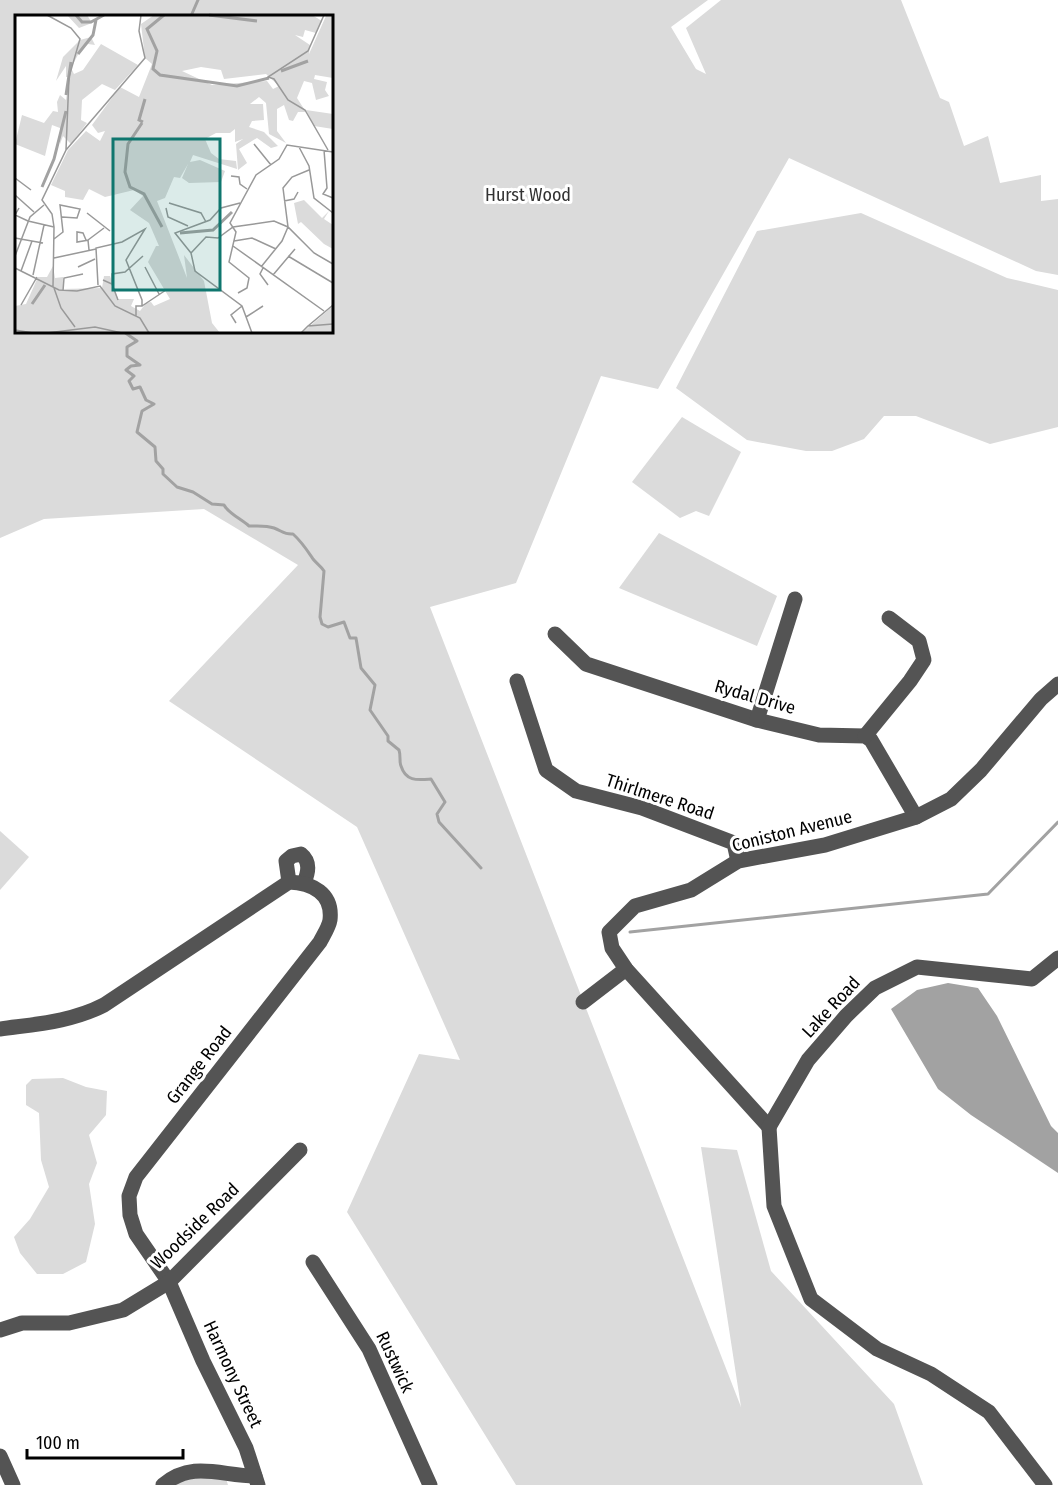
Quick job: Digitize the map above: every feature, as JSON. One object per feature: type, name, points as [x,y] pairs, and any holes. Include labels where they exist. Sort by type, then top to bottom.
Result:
[{"type":"street","points":[[757,720],[795,599]]},
{"type":"street","points":[[889,618],[919,641],[924,660],[910,681],[865,736],[871,740],[916,817]]},
{"type":"street","name":"Rydal Drive","points":[[555,634],[586,664],[757,720],[819,735],[865,736]]},
{"type":"street","name":"Thirlmere Road","points":[[518,681],[546,770],[576,791],[642,808],[734,843],[738,861]]},
{"type":"street","name":"Coniston Avenue","points":[[769,1126],[626,969],[612,948],[609,932],[635,906],[691,890],[738,861],[825,845],[916,817],[951,799],[981,770],[1041,699],[1058,684]]},
{"type":"street","name":"Grange Road","points":[[0,1029],[57,1021],[85,1014],[297,883],[318,889],[330,908],[330,922],[320,942],[136,1177],[129,1196],[130,1215],[136,1234],[171,1287]]},
{"type":"street","name":"Lake Road","points":[[769,1126],[808,1060],[846,1016],[875,988],[917,967],[1032,979],[1058,958]]},
{"type":"street","points":[[583,1002],[626,969]]},
{"type":"street","points":[[769,1126],[774,1206],[812,1299],[877,1349],[931,1374],[989,1412],[1045,1485]]},
{"type":"street","name":"Woodside Road","points":[[0,1330],[22,1323],[69,1323],[123,1310],[171,1287],[300,1150]]},
{"type":"street","name":"Rustwick","points":[[313,1262],[369,1349],[430,1485]]},
{"type":"street","name":"Harmony Street","points":[[171,1287],[203,1361],[246,1448],[257,1480]]},
{"type":"street","points":[[0,1456],[13,1485]]},
{"type":"street","points":[[163,1485],[176,1475],[193,1470],[214,1471],[257,1480]]},
{"type":"green space","name":"Hurst Wood","points":[[0,0],[708,0],[671,27],[696,69],[706,74],[686,28],[721,0],[901,0],[940,98],[949,102],[964,146],[988,136],[1000,183],[1041,175],[1041,201],[1058,199],[1058,275],[1036,271],[789,158],[658,389],[601,376],[516,583],[430,607],[741,1407],[701,1147],[737,1150],[771,1271],[894,1404],[923,1485],[516,1485],[347,1212],[419,1054],[460,1060],[357,827],[169,701],[298,565],[204,509],[44,519],[0,538]]},
{"type":"green space","points":[[861,213],[1007,278],[1058,290],[1058,427],[990,444],[916,416],[884,416],[864,439],[832,451],[806,451],[747,440],[676,388],[757,231]]},
{"type":"green space","points":[[682,417],[741,452],[709,516],[696,511],[680,518],[632,482]]},
{"type":"green space","points":[[659,533],[777,596],[757,646],[619,588]]},
{"type":"green space","points":[[0,831],[29,857],[0,890]]},
{"type":"green space","points":[[63,1078],[86,1087],[107,1091],[106,1115],[89,1135],[97,1163],[89,1184],[95,1224],[86,1262],[63,1274],[37,1274],[20,1253],[14,1237],[30,1219],[49,1187],[41,1160],[39,1113],[26,1105],[26,1085],[32,1079]]},
{"type":"green space","points":[[225,1475],[228,1485],[177,1485],[177,1480]]},
{"type":"shaded area","points":[[948,983],[978,988],[997,1016],[1051,1126],[1058,1133],[1058,1173],[971,1115],[938,1089],[891,1009],[917,990]]},
{"type":"waterway","points":[[191,15],[198,0]]},
{"type":"waterway","points":[[125,333],[137,341],[127,347],[127,356],[140,365],[131,366],[126,370],[134,376],[129,381],[133,389],[140,387],[146,400],[154,404],[142,411],[137,432],[155,447],[156,461],[163,469],[163,474],[177,487],[193,492],[212,504],[224,505],[249,526],[268,526],[293,534],[302,543],[324,571],[320,617],[322,624],[328,627],[344,622],[350,638],[356,638],[361,668],[375,685],[370,710],[388,736],[388,741],[399,750],[403,771],[413,779],[431,779],[445,802],[437,814],[439,822],[481,868]]},
{"type":"waterway","points":[[630,932],[988,894],[1058,822]]}]
